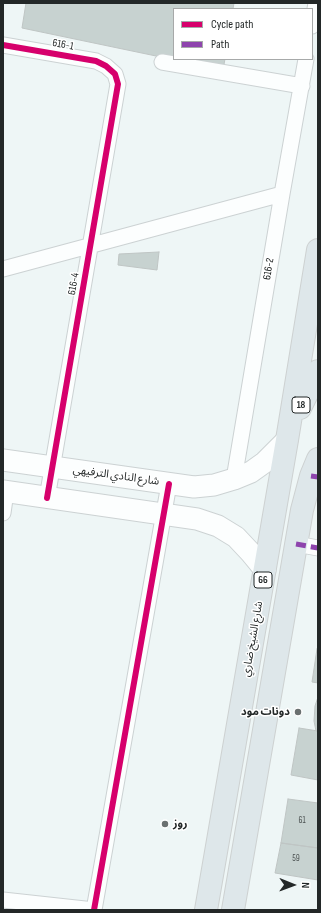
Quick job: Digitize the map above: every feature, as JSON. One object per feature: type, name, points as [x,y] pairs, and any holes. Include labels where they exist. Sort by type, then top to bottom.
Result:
[{"type":"main road","name":"شارع الشيخ ضاري","points":[[206,910],[287,440],[318,250]]},
{"type":"main road","name":"18","points":[[287,440],[300,408],[318,371]]},
{"type":"main road","points":[[233,910],[302,510],[316,470]]},
{"type":"street","points":[[313,20],[316,3]]},
{"type":"street","name":"616-1","points":[[3,45],[96,61],[106,66],[115,74]]},
{"type":"street","name":"616-2","points":[[234,479],[306,60]]},
{"type":"street","points":[[162,62],[302,86]]},
{"type":"street","name":"616-4","points":[[47,498],[116,97],[118,84],[115,74]]},
{"type":"street","points":[[3,268],[282,194]]},
{"type":"street","name":"شارع النادي الترفيهي","points":[[3,460],[194,487],[214,485],[250,472],[265,462],[287,440]]},
{"type":"street","points":[[3,900],[94,910],[169,484]]},
{"type":"street","points":[[3,513],[5,492],[197,520],[218,526],[236,537],[251,552],[264,570]]},
{"type":"street","points":[[296,544],[318,548]]},
{"type":"building","points":[[26,3],[234,3],[233,8],[173,8],[173,60],[22,28]]},
{"type":"building","points":[[175,60],[225,60],[223,70]]},
{"type":"building","points":[[159,252],[157,270],[118,265],[119,254]]},
{"type":"building","points":[[317,649],[318,650],[318,683],[312,682]]},
{"type":"building","points":[[318,697],[318,731],[316,731],[314,721],[315,706]]},
{"type":"building","points":[[299,728],[318,731],[318,780],[291,775]]},
{"type":"building","points":[[288,799],[318,803],[318,848],[281,843]]},
{"type":"building","points":[[281,843],[318,848],[318,880],[275,873]]},
{"type":"marked path","points":[[311,476],[318,477]]},
{"type":"marked path","points":[[296,544],[318,548]]},
{"type":"cycle path","points":[[3,45],[96,61],[106,66],[115,74],[118,84],[47,498]]},
{"type":"cycle path","points":[[94,910],[169,484]]},
{"type":"place","name":"دونات مود","points":[[298,712]]},
{"type":"place","name":"روز","points":[[165,824]]}]
